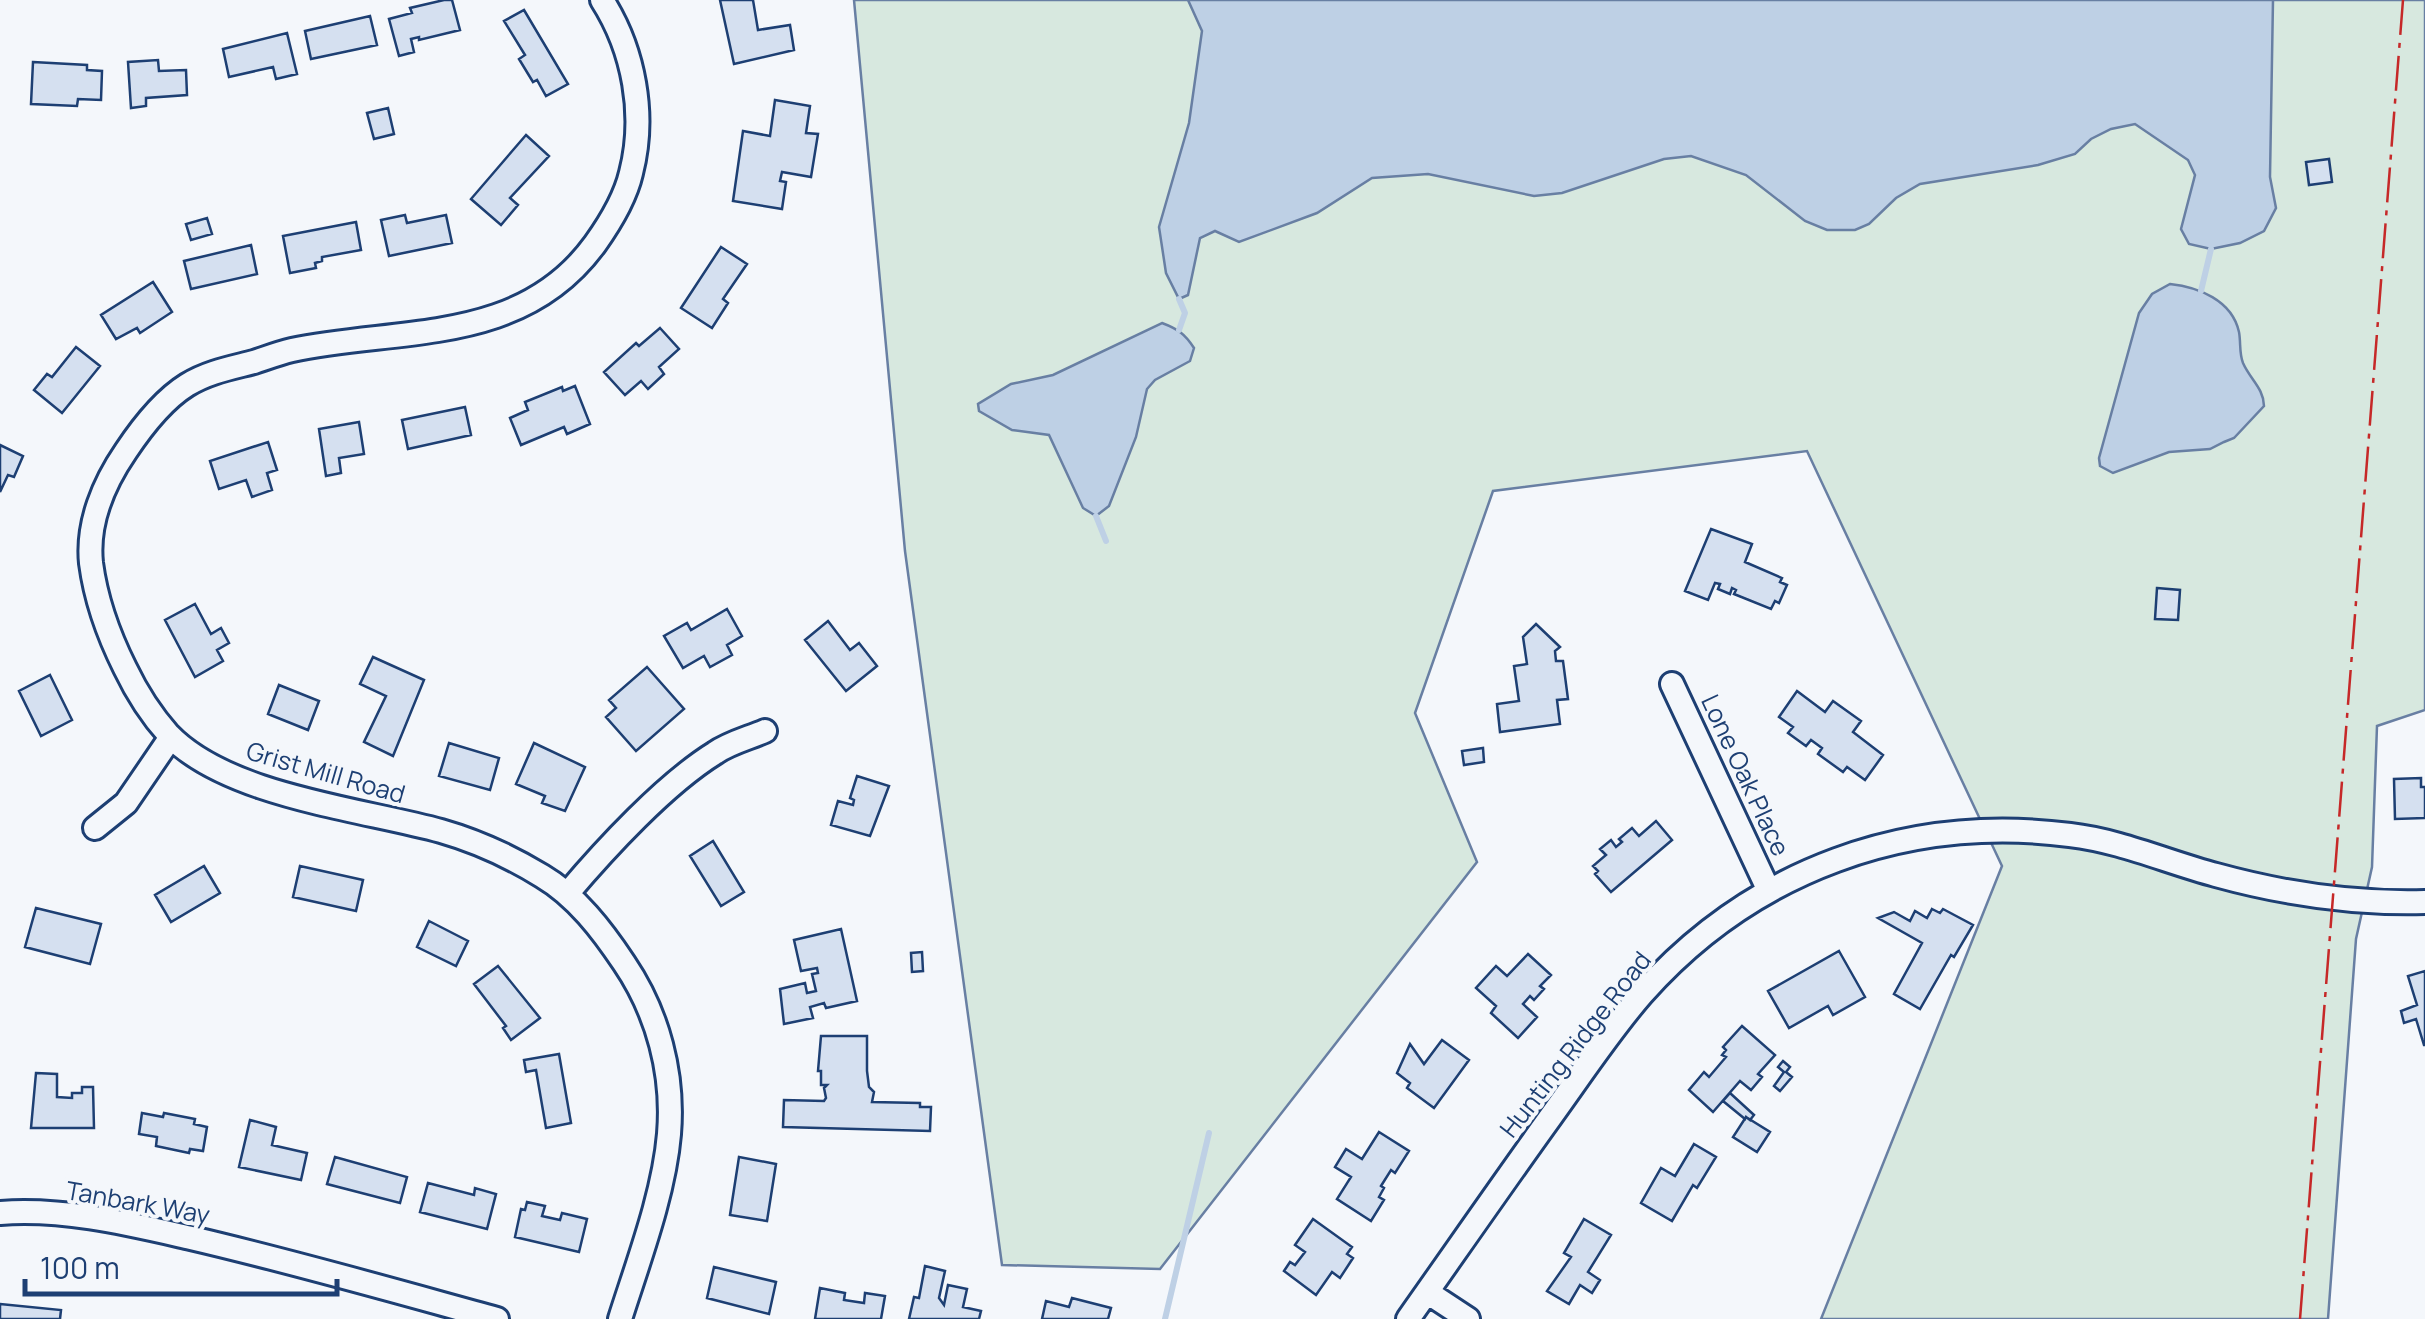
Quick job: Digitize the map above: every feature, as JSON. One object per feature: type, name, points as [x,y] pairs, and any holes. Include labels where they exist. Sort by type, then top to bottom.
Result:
[{"type":"street","name":"Grist Mill Road","points":[[602,0],[618,26],[631,68],[638,108],[638,148],[628,184],[609,224],[584,259],[557,285],[527,305],[488,319],[291,350],[216,370],[185,386],[157,412],[107,478],[90,556],[96,596],[108,635],[136,690],[171,737],[202,760],[267,789],[469,840],[544,876],[605,934],[650,1008],[663,1048],[668,1091],[669,1134],[662,1172],[620,1319]]},
{"type":"street","name":"Lone Oak Place","points":[[1672,684],[1770,890]]},
{"type":"street","points":[[567,894],[637,819],[694,769],[716,752],[765,731]]},
{"type":"street","points":[[95,828],[126,803],[171,737]]},
{"type":"street","name":"Hunting Ridge Road","points":[[1408,1319],[1642,994],[1698,940],[1770,890],[1852,853],[1919,836],[1991,830],[2056,834],[2116,844],[2214,875],[2312,896],[2425,902]]},
{"type":"street","name":"Tanbark Way","points":[[0,1213],[70,1215],[130,1225],[302,1265],[497,1319]]},
{"type":"street","points":[[1427,1292],[1468,1319]]},
{"type":"shaded area","points":[[854,0],[2425,0],[2425,710],[2377,726],[2372,867],[2356,939],[2328,1319],[1821,1319],[2002,866],[1807,451],[1493,491],[1415,713],[1477,862],[1160,1269],[1002,1265],[905,551]]},
{"type":"water","points":[[1188,0],[2273,0],[2270,177],[2276,208],[2264,231],[2240,243],[2211,249],[2189,244],[2181,229],[2195,175],[2188,160],[2135,124],[2111,129],[2091,139],[2075,154],[2038,165],[1920,184],[1896,198],[1869,224],[1855,230],[1827,230],[1805,221],[1746,175],[1691,156],[1664,159],[1562,193],[1534,196],[1428,174],[1372,178],[1317,213],[1239,242],[1215,231],[1200,238],[1188,295],[1179,299],[1166,273],[1159,227],[1189,123],[1202,31]]},
{"type":"water","points":[[2170,284],[2202,292],[2229,311],[2239,332],[2243,363],[2264,406],[2234,438],[2210,449],[2169,452],[2113,473],[2100,466],[2099,458],[2139,313],[2152,294]]},
{"type":"water","points":[[1162,323],[1181,332],[1191,343],[1194,348],[1190,361],[1155,380],[1147,389],[1136,437],[1109,506],[1096,516],[1083,508],[1049,435],[1012,430],[979,411],[978,404],[1011,384],[1053,375]]},
{"type":"building","points":[[452,0],[460,30],[411,39],[414,52],[399,56],[389,19],[412,13],[410,8]]},
{"type":"building","points":[[720,0],[753,0],[758,30],[790,25],[794,50],[734,64]]},
{"type":"building","points":[[524,10],[568,84],[546,96],[519,59],[525,55],[504,21]]},
{"type":"building","points":[[370,16],[377,45],[311,59],[305,31]]},
{"type":"building","points":[[287,33],[297,74],[276,79],[273,67],[229,77],[223,49]]},
{"type":"building","points":[[158,60],[159,71],[186,70],[187,95],[146,98],[146,106],[131,108],[128,62]]},
{"type":"building","points":[[33,62],[87,65],[87,70],[102,71],[101,100],[78,99],[77,106],[31,104]]},
{"type":"building","points":[[775,100],[810,106],[806,133],[818,134],[811,177],[782,172],[780,181],[786,182],[782,209],[733,201],[743,131],[770,136]]},
{"type":"building","points":[[388,108],[394,134],[374,139],[367,113]]},
{"type":"building","points":[[526,135],[549,156],[510,198],[518,205],[501,225],[471,199]]},
{"type":"building","points":[[2329,159],[2332,182],[2309,185],[2306,162]]},
{"type":"building","points":[[405,215],[407,223],[446,215],[452,243],[389,256],[381,220]]},
{"type":"building","points":[[207,218],[212,234],[191,240],[186,224]]},
{"type":"building","points":[[356,222],[361,250],[322,257],[322,261],[315,263],[316,268],[290,273],[283,236]]},
{"type":"building","points":[[251,245],[257,274],[191,289],[184,261]]},
{"type":"building","points":[[721,247],[747,264],[723,299],[728,303],[712,328],[681,308]]},
{"type":"building","points":[[153,282],[172,312],[140,333],[137,328],[116,339],[101,315]]},
{"type":"building","points":[[660,328],[679,349],[659,367],[664,374],[648,389],[641,381],[625,395],[604,372],[636,343],[639,346]]},
{"type":"building","points":[[76,347],[100,366],[62,413],[34,390],[47,374],[52,377]]},
{"type":"building","points":[[575,386],[590,424],[567,434],[564,427],[521,445],[510,418],[528,410],[525,402],[562,387],[563,391]]},
{"type":"building","points":[[465,407],[471,435],[408,449],[402,420]]},
{"type":"building","points":[[359,422],[364,454],[339,458],[341,473],[326,476],[319,429]]},
{"type":"building","points":[[268,442],[277,470],[267,473],[272,490],[252,497],[246,480],[219,489],[210,461]]},
{"type":"building","points":[[0,445],[23,456],[14,477],[8,475],[0,492]]},
{"type":"building","points":[[1711,529],[1752,544],[1745,562],[1782,578],[1780,582],[1787,585],[1779,603],[1775,601],[1771,609],[1734,594],[1736,590],[1732,588],[1730,594],[1718,589],[1720,584],[1715,583],[1708,600],[1685,591]]},
{"type":"building","points":[[2157,588],[2180,590],[2178,620],[2155,619]]},
{"type":"building","points":[[195,604],[211,634],[221,628],[229,643],[217,650],[223,661],[195,677],[165,620]]},
{"type":"building","points":[[727,609],[742,636],[727,645],[732,655],[710,667],[704,656],[683,668],[664,636],[687,623],[691,630]]},
{"type":"building","points":[[828,621],[850,650],[859,643],[877,666],[846,691],[805,640]]},
{"type":"building","points":[[1536,624],[1560,647],[1555,651],[1556,661],[1563,661],[1568,699],[1557,700],[1560,724],[1500,732],[1497,704],[1519,701],[1514,666],[1527,664],[1523,637]]},
{"type":"building","points":[[373,657],[424,680],[393,756],[364,742],[386,696],[360,684]]},
{"type":"building","points":[[647,667],[684,709],[636,751],[606,717],[616,708],[609,700]]},
{"type":"building","points":[[50,675],[72,720],[41,736],[19,691]]},
{"type":"building","points":[[279,685],[319,701],[308,730],[268,714]]},
{"type":"building","points":[[1797,691],[1825,712],[1833,701],[1861,721],[1853,732],[1883,755],[1865,780],[1847,767],[1843,772],[1818,754],[1822,748],[1811,740],[1806,746],[1788,733],[1793,727],[1779,717]]},
{"type":"building","points":[[449,743],[499,758],[490,790],[439,776]]},
{"type":"building","points":[[534,743],[585,767],[565,811],[542,803],[545,796],[516,784]]},
{"type":"building","points":[[1483,748],[1484,762],[1464,765],[1462,751]]},
{"type":"building","points":[[857,776],[889,786],[870,836],[831,825],[838,801],[853,805],[850,798]]},
{"type":"building","points":[[2421,778],[2421,787],[2425,787],[2425,818],[2395,819],[2394,779]]},
{"type":"building","points":[[1656,821],[1672,840],[1611,892],[1595,874],[1598,871],[1593,866],[1606,855],[1600,849],[1611,840],[1616,847],[1632,828],[1639,836]]},
{"type":"building","points":[[713,841],[744,892],[721,906],[690,856]]},
{"type":"building","points":[[204,866],[220,893],[171,922],[155,895]]},
{"type":"building","points":[[300,866],[363,880],[356,911],[293,897]]},
{"type":"building","points":[[36,908],[101,924],[90,964],[25,947]]},
{"type":"building","points":[[1932,909],[1940,913],[1943,909],[1973,925],[1920,1009],[1894,994],[1922,943],[1878,918],[1894,912],[1910,921],[1915,911],[1927,918]]},
{"type":"building","points":[[429,921],[468,941],[456,966],[417,947]]},
{"type":"building","points":[[841,929],[857,1001],[826,1008],[824,1003],[810,1007],[813,1018],[784,1024],[780,989],[805,983],[807,993],[816,991],[812,974],[818,973],[817,968],[801,971],[794,940]]},
{"type":"building","points":[[1839,951],[1865,997],[1833,1015],[1828,1006],[1789,1028],[1768,991]]},
{"type":"building","points":[[922,952],[923,971],[912,972],[911,953]]},
{"type":"building","points":[[1528,954],[1551,975],[1534,1000],[1530,996],[1523,1004],[1537,1017],[1518,1038],[1491,1013],[1496,1006],[1476,988],[1496,966],[1507,976]]},
{"type":"building","points":[[498,966],[540,1018],[511,1040],[503,1028],[506,1026],[474,984]]},
{"type":"building","points":[[2425,971],[2424,1045],[2416,1019],[2404,1023],[2401,1011],[2417,1005],[2408,976]]},
{"type":"building","points":[[1742,1026],[1775,1055],[1758,1074],[1762,1077],[1751,1090],[1740,1081],[1713,1112],[1689,1090],[1704,1072],[1709,1077],[1726,1057],[1722,1055],[1726,1050],[1723,1047]]},
{"type":"building","points":[[821,1036],[867,1036],[872,1102],[920,1103],[920,1107],[931,1107],[930,1131],[783,1127],[784,1100],[826,1098],[827,1085],[821,1085],[818,1071]]},
{"type":"building","points":[[1442,1040],[1469,1060],[1434,1108],[1407,1088],[1410,1083],[1397,1073],[1410,1044],[1424,1064]]},
{"type":"building","points":[[559,1054],[571,1123],[546,1128],[536,1070],[526,1072],[524,1060]]},
{"type":"building","points":[[1783,1061],[1790,1067],[1786,1072],[1792,1077],[1780,1091],[1774,1086],[1784,1072],[1778,1067]]},
{"type":"building","points":[[36,1073],[57,1074],[57,1097],[72,1098],[72,1093],[82,1093],[82,1087],[93,1087],[94,1128],[31,1128]]},
{"type":"building","points":[[1730,1093],[1754,1115],[1750,1120],[1723,1101]]},
{"type":"building","points":[[142,1113],[195,1119],[194,1124],[207,1127],[203,1151],[190,1149],[189,1153],[156,1146],[157,1137],[139,1134]]},
{"type":"building","points":[[1746,1117],[1770,1132],[1757,1152],[1733,1137]]},
{"type":"building","points":[[250,1120],[276,1127],[272,1145],[307,1153],[301,1180],[239,1167]]},
{"type":"building","points":[[1379,1132],[1409,1151],[1381,1186],[1384,1188],[1379,1197],[1384,1200],[1371,1221],[1337,1199],[1351,1177],[1335,1167],[1346,1149],[1362,1159]]},
{"type":"building","points":[[1694,1144],[1716,1157],[1697,1188],[1693,1185],[1672,1221],[1641,1203],[1661,1168],[1675,1176]]},
{"type":"building","points":[[335,1157],[407,1177],[400,1203],[327,1184]]},
{"type":"building","points":[[739,1157],[776,1164],[767,1221],[730,1215]]},
{"type":"building","points":[[428,1183],[474,1195],[475,1188],[496,1194],[487,1229],[420,1212]]},
{"type":"building","points":[[527,1202],[545,1206],[542,1216],[560,1220],[562,1213],[587,1219],[579,1252],[515,1237],[521,1209],[525,1210]]},
{"type":"building","points":[[1313,1219],[1352,1247],[1347,1254],[1353,1258],[1340,1278],[1332,1272],[1316,1295],[1284,1271],[1305,1252],[1295,1245]]},
{"type":"building","points":[[1584,1219],[1611,1235],[1588,1272],[1600,1280],[1592,1293],[1580,1285],[1569,1304],[1547,1291],[1571,1257],[1564,1253]]},
{"type":"building","points":[[925,1266],[945,1271],[939,1298],[944,1305],[948,1285],[967,1289],[963,1307],[981,1311],[979,1319],[909,1319],[914,1297],[919,1298]]},
{"type":"building","points":[[714,1267],[776,1282],[769,1314],[707,1298]]},
{"type":"building","points":[[820,1288],[845,1293],[844,1300],[864,1303],[865,1293],[885,1296],[881,1319],[815,1319]]},
{"type":"building","points":[[1072,1298],[1111,1308],[1108,1319],[1042,1319],[1046,1301],[1069,1307]]},
{"type":"building","points":[[0,1304],[61,1310],[60,1319],[0,1319]]},
{"type":"waterway","points":[[2201,291],[2211,249]]},
{"type":"waterway","points":[[1179,299],[1185,313],[1179,330]]},
{"type":"waterway","points":[[1096,516],[1106,541]]},
{"type":"waterway","points":[[1165,1319],[1209,1133]]},
{"type":"power","points":[[2300,1319],[2403,0]]}]
